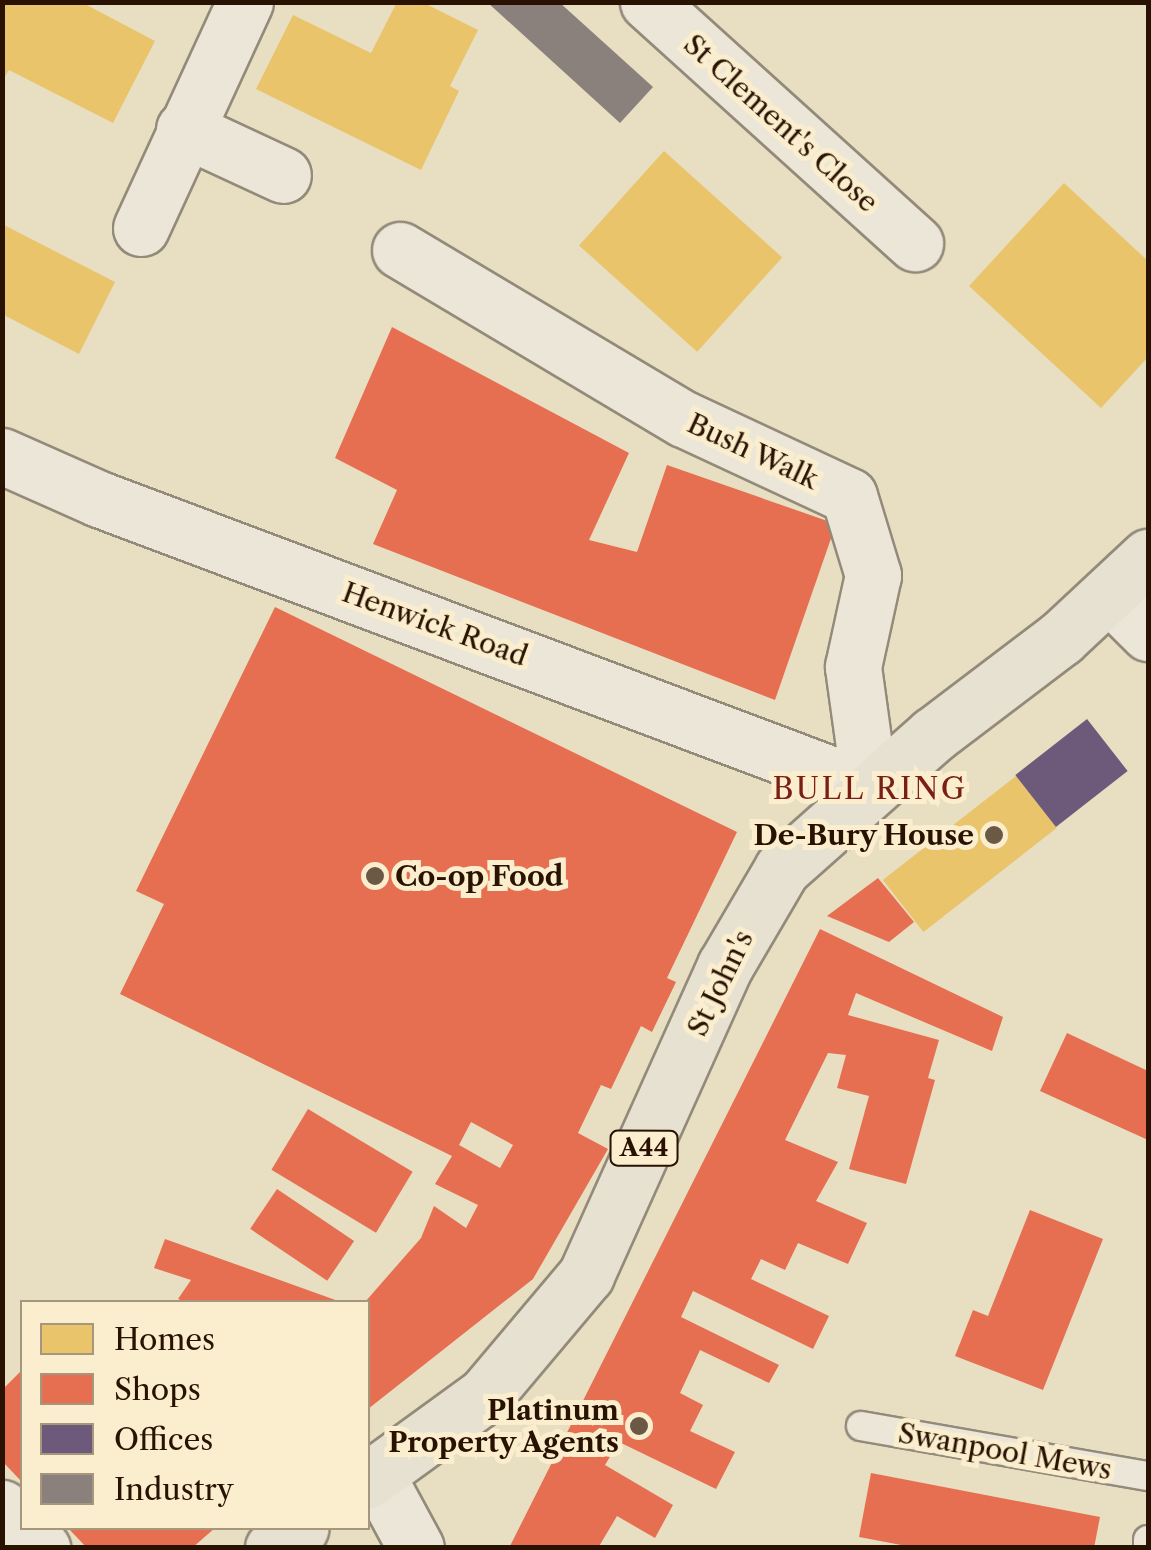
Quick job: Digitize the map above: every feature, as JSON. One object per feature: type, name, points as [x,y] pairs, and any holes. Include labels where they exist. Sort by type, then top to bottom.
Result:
[{"type":"main road","name":"St John's","points":[[372,1477],[485,1395],[586,1275],[725,966],[782,869],[870,788],[1110,595],[1148,556]]},
{"type":"main road","points":[[274,1548],[298,1530]]},
{"type":"street","points":[[141,228],[244,2]]},
{"type":"street","name":"St Clement's Close","points":[[648,2],[915,243]]},
{"type":"street","points":[[184,129],[283,175]]},
{"type":"street","name":"Bush Walk","points":[[400,250],[684,420],[849,496],[873,575],[853,666],[870,788]]},
{"type":"street","name":"Henwick Road","points":[[2,456],[870,788]]},
{"type":"street","points":[[1110,595],[1148,633]]},
{"type":"street","points":[[372,1477],[416,1548]]},
{"type":"street","points":[[2,1508],[20,1526]]},
{"type":"street","points":[[24,1530],[42,1548]]},
{"type":"lane","name":"Swanpool Mews","points":[[861,1426],[1148,1476]]},
{"type":"lane","points":[[1148,1540],[1148,1548]]},
{"type":"building: Homes","points":[[2,2],[81,2],[155,41],[113,123],[9,70],[2,81]]},
{"type":"building: Homes","points":[[397,2],[422,2],[478,30],[450,86],[459,91],[421,170],[256,89],[293,15],[371,53]]},
{"type":"building: Homes","points":[[664,151],[782,257],[697,352],[579,245]]},
{"type":"building: Homes","points":[[1064,183],[1148,261],[1148,357],[1101,408],[969,286]]},
{"type":"building: Homes","points":[[2,224],[115,282],[79,354],[2,314]]},
{"type":"building: Homes","name":"De-Bury House","points":[[1016,776],[1057,828],[923,932],[883,880]]},
{"type":"building: Shops","points":[[392,327],[629,453],[589,540],[637,552],[667,465],[836,524],[775,700],[373,544],[397,490],[335,458]]},
{"type":"building: Shops","name":"Co-op Food","points":[[275,607],[737,832],[667,978],[676,982],[652,1032],[641,1026],[611,1089],[601,1085],[578,1133],[608,1149],[533,1279],[370,1407],[370,1300],[367,1300],[421,1238],[434,1206],[466,1228],[478,1205],[435,1184],[452,1156],[120,994],[164,904],[136,891]],"holes":[[[471,1122],[513,1145],[500,1168],[459,1145]]]},
{"type":"building: Shops","points":[[878,878],[914,922],[889,942],[827,916]]},
{"type":"building: Shops","points":[[820,929],[1003,1017],[992,1051],[856,993],[848,1015],[939,1040],[928,1078],[935,1080],[906,1184],[849,1169],[869,1096],[837,1088],[846,1055],[828,1053],[785,1140],[838,1162],[816,1201],[867,1223],[848,1264],[798,1243],[785,1270],[761,1259],[751,1279],[829,1316],[813,1349],[693,1291],[681,1317],[779,1365],[769,1383],[700,1350],[680,1393],[703,1405],[690,1431],[735,1452],[716,1489],[619,1442],[605,1465],[673,1505],[655,1538],[617,1516],[598,1548],[509,1548]]},
{"type":"building: Shops","points":[[1067,1033],[1148,1071],[1148,1140],[1040,1091]]},
{"type":"building: Shops","points":[[308,1109],[413,1172],[376,1233],[271,1170]]},
{"type":"building: Shops","points":[[277,1189],[354,1241],[327,1281],[250,1229]]},
{"type":"building: Shops","points":[[1030,1210],[1103,1239],[1043,1390],[955,1356],[973,1310],[988,1316]]},
{"type":"building: Shops","points":[[165,1239],[335,1300],[181,1300],[191,1280],[154,1268]]},
{"type":"building: Shops","points":[[20,1372],[20,1480],[2,1461],[2,1390]]},
{"type":"building: Shops","points":[[871,1473],[1100,1517],[1094,1548],[917,1548],[859,1537]]},
{"type":"building: Shops","points":[[70,1530],[213,1530],[192,1548],[87,1548]]},
{"type":"building: Offices","points":[[1087,719],[1128,771],[1056,827],[1015,775]]},
{"type":"building: Industry","points":[[487,2],[559,2],[653,87],[620,123]]},
{"type":"place","name":"De-Bury House","points":[[994,835]]},
{"type":"place","name":"Co-op Food","points":[[375,876]]},
{"type":"place","name":"Platinum Property Agents","points":[[639,1426]]},
{"type":"district","name":"BULL RING","points":[[870,789]]}]
